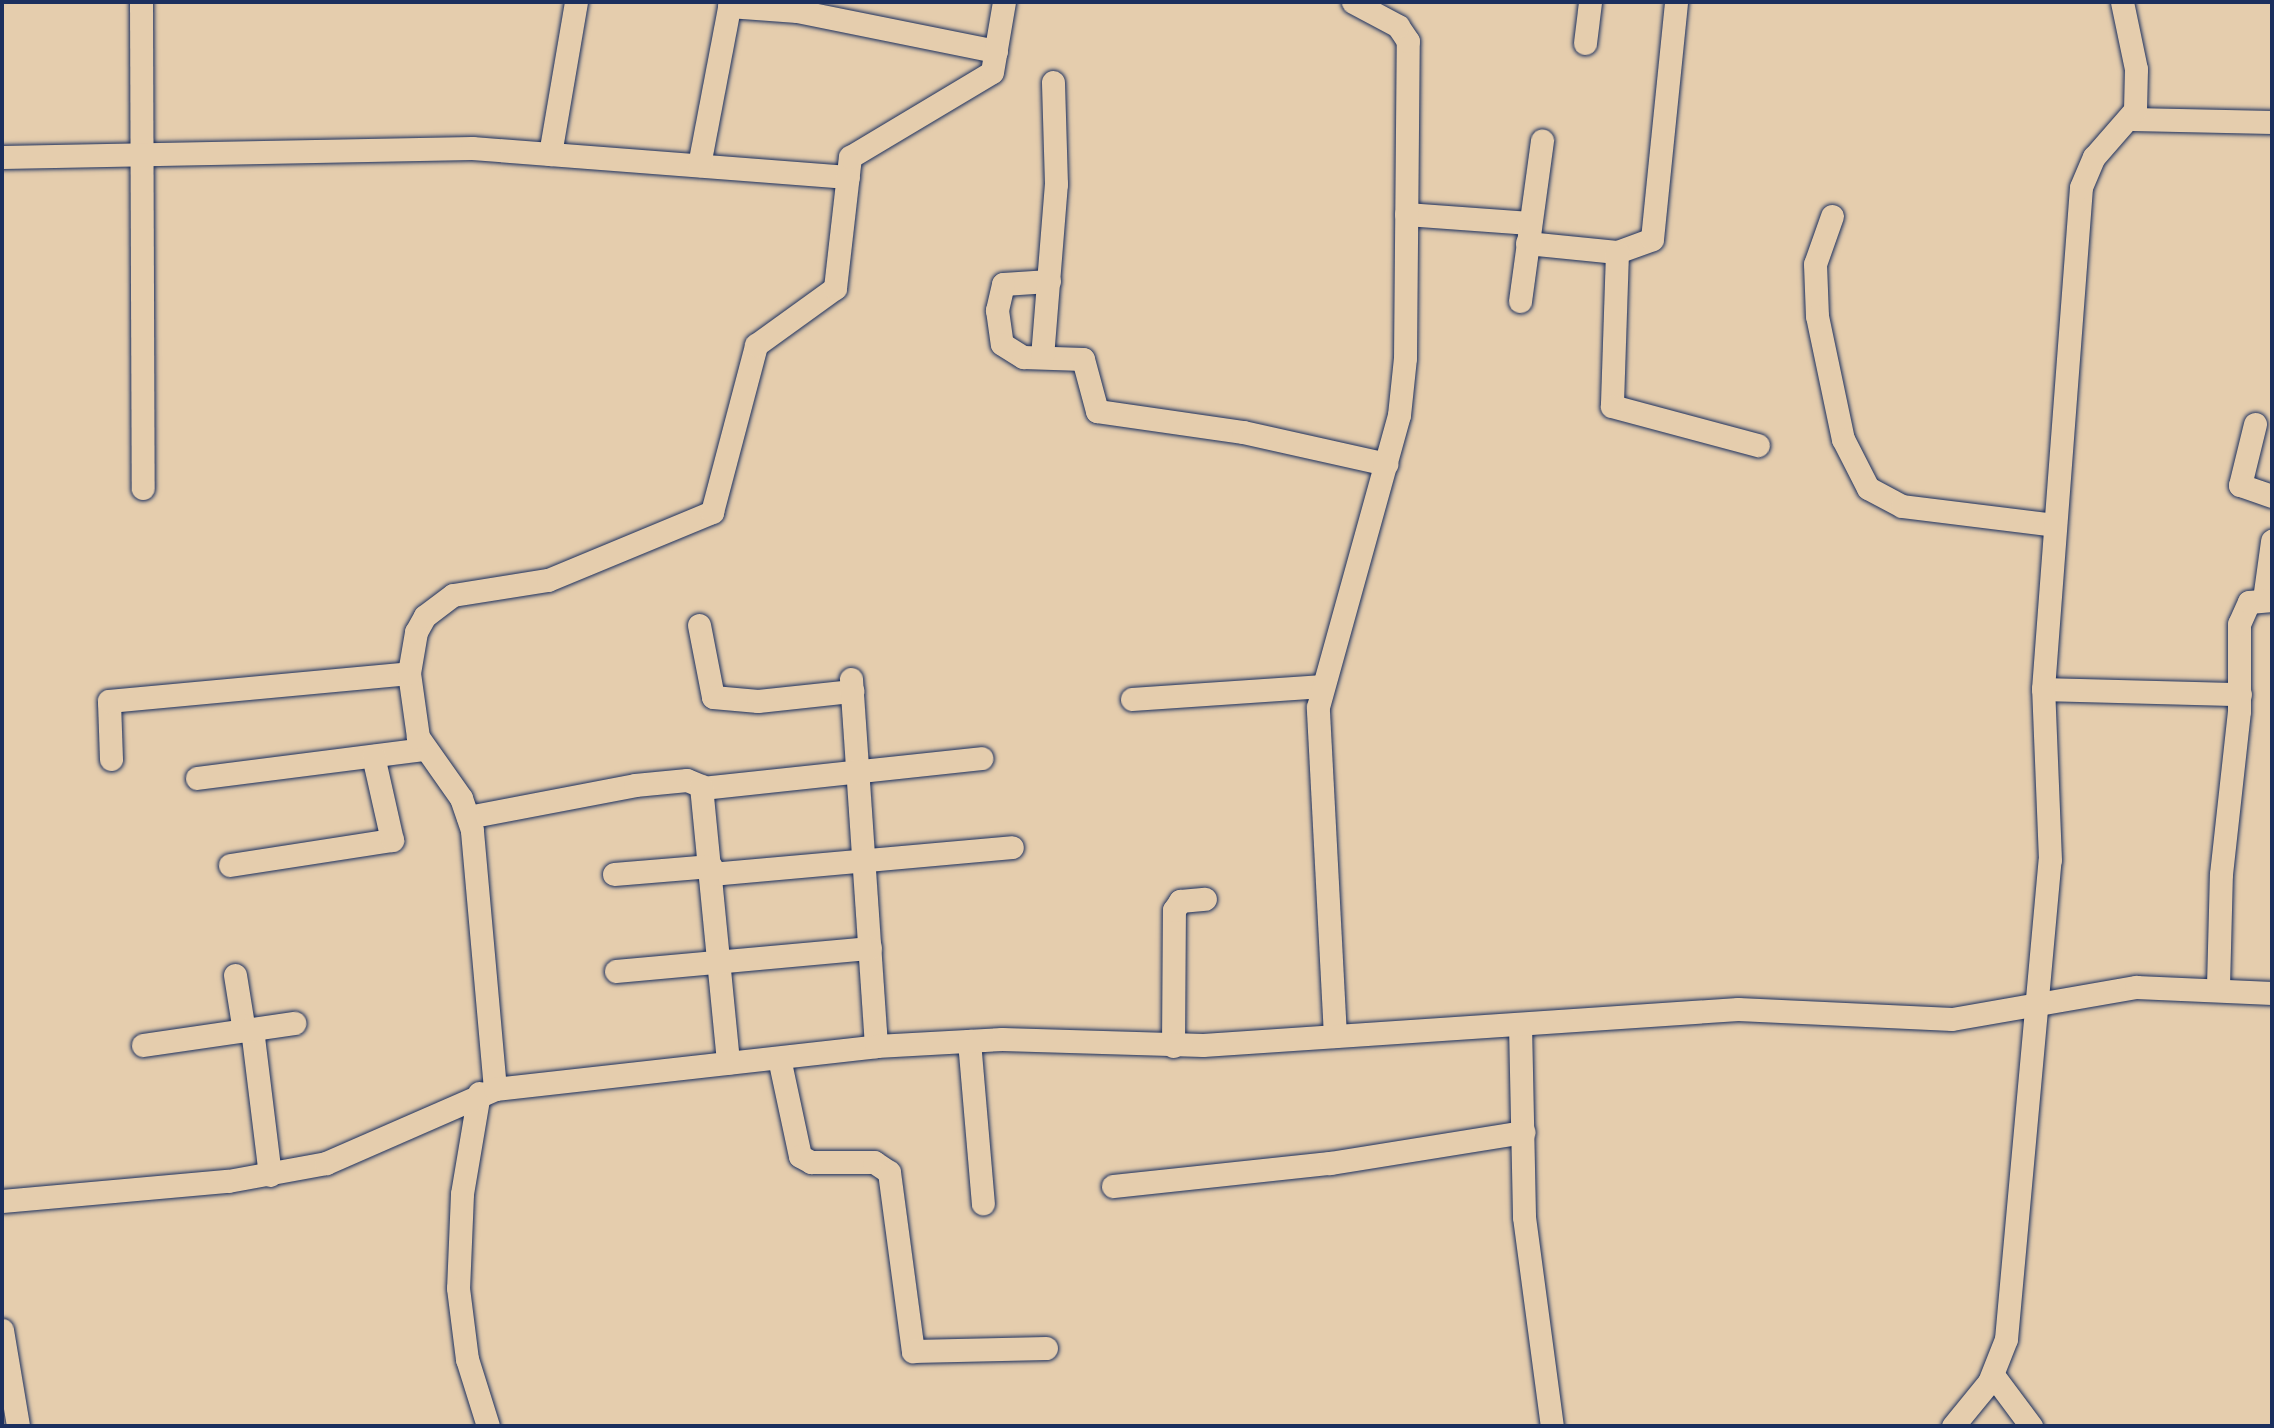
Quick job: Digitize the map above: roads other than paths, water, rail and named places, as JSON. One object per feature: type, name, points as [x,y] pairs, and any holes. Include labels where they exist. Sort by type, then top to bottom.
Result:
[{"type":"street","points":[[141,2],[143,488]]},
{"type":"street","points":[[550,154],[576,2]]},
{"type":"street","points":[[488,1426],[467,1359],[458,1288],[462,1194],[487,1091],[468,817],[423,749],[409,673],[425,616],[453,595],[548,580],[712,512],[756,345],[835,288],[850,157],[992,72],[1004,2]]},
{"type":"street","points":[[1335,1036],[1317,724],[1322,686],[1386,464],[1403,388],[1408,41],[1398,26],[1353,2]]},
{"type":"street","points":[[1585,43],[1590,2]]},
{"type":"street","points":[[1406,214],[1529,233],[1616,252],[1647,243],[1656,229],[1676,2]]},
{"type":"street","points":[[1953,1426],[1993,1375],[2006,1339],[2038,1002],[2051,825],[2043,689],[2081,187],[2094,157],[2132,118],[2136,69],[2122,2]]},
{"type":"street","points":[[699,164],[730,4],[797,11],[996,51]]},
{"type":"street","points":[[1042,357],[1049,281],[1053,82]]},
{"type":"street","points":[[2132,118],[2272,122]]},
{"type":"street","points":[[1520,301],[1542,140]]},
{"type":"street","points":[[2,158],[142,151],[472,148],[848,177]]},
{"type":"street","points":[[1832,216],[1815,264],[1817,316],[1843,439],[1868,488],[1902,506],[2054,525]]},
{"type":"street","points":[[1616,252],[1612,406],[1758,445]]},
{"type":"street","points":[[1049,281],[1009,280],[998,301],[1005,348],[1042,357],[1083,359],[1093,406],[1102,413],[1243,432],[1386,464]]},
{"type":"street","points":[[2255,424],[2240,485],[2272,496]]},
{"type":"street","points":[[2218,986],[2221,874],[2240,694],[2242,609],[2268,599],[2272,541]]},
{"type":"street","points":[[699,625],[713,697],[758,701],[852,685],[876,1046]]},
{"type":"street","points":[[111,759],[109,701],[409,673]]},
{"type":"street","points":[[1132,699],[1322,686]]},
{"type":"street","points":[[2043,689],[2240,694]]},
{"type":"street","points":[[197,778],[423,749]]},
{"type":"street","points":[[230,865],[392,840],[373,756]]},
{"type":"street","points":[[468,817],[635,785],[687,780],[702,788],[981,758]]},
{"type":"street","points":[[702,788],[728,1063]]},
{"type":"street","points":[[614,874],[864,861],[1012,847]]},
{"type":"street","points":[[1173,1046],[1174,910],[1180,901],[1206,899]]},
{"type":"street","points":[[616,971],[870,948]]},
{"type":"street","points":[[235,975],[247,1031],[270,1175]]},
{"type":"street","points":[[2,1201],[270,1175],[352,1154],[487,1091],[876,1046],[969,1041],[1173,1046],[1793,1008],[1952,1019],[2136,987],[2218,986],[2272,993]]},
{"type":"street","points":[[144,1045],[294,1023]]},
{"type":"street","points":[[1520,1024],[1524,1217],[1552,1426]]},
{"type":"street","points":[[969,1041],[983,1203]]},
{"type":"street","points":[[779,1058],[800,1156],[811,1162],[874,1162],[889,1172],[913,1351],[1046,1348]]},
{"type":"street","points":[[1113,1186],[1330,1163],[1524,1132]]},
{"type":"street","points":[[2,1330],[18,1426]]},
{"type":"street","points":[[1993,1375],[2031,1426]]}]
